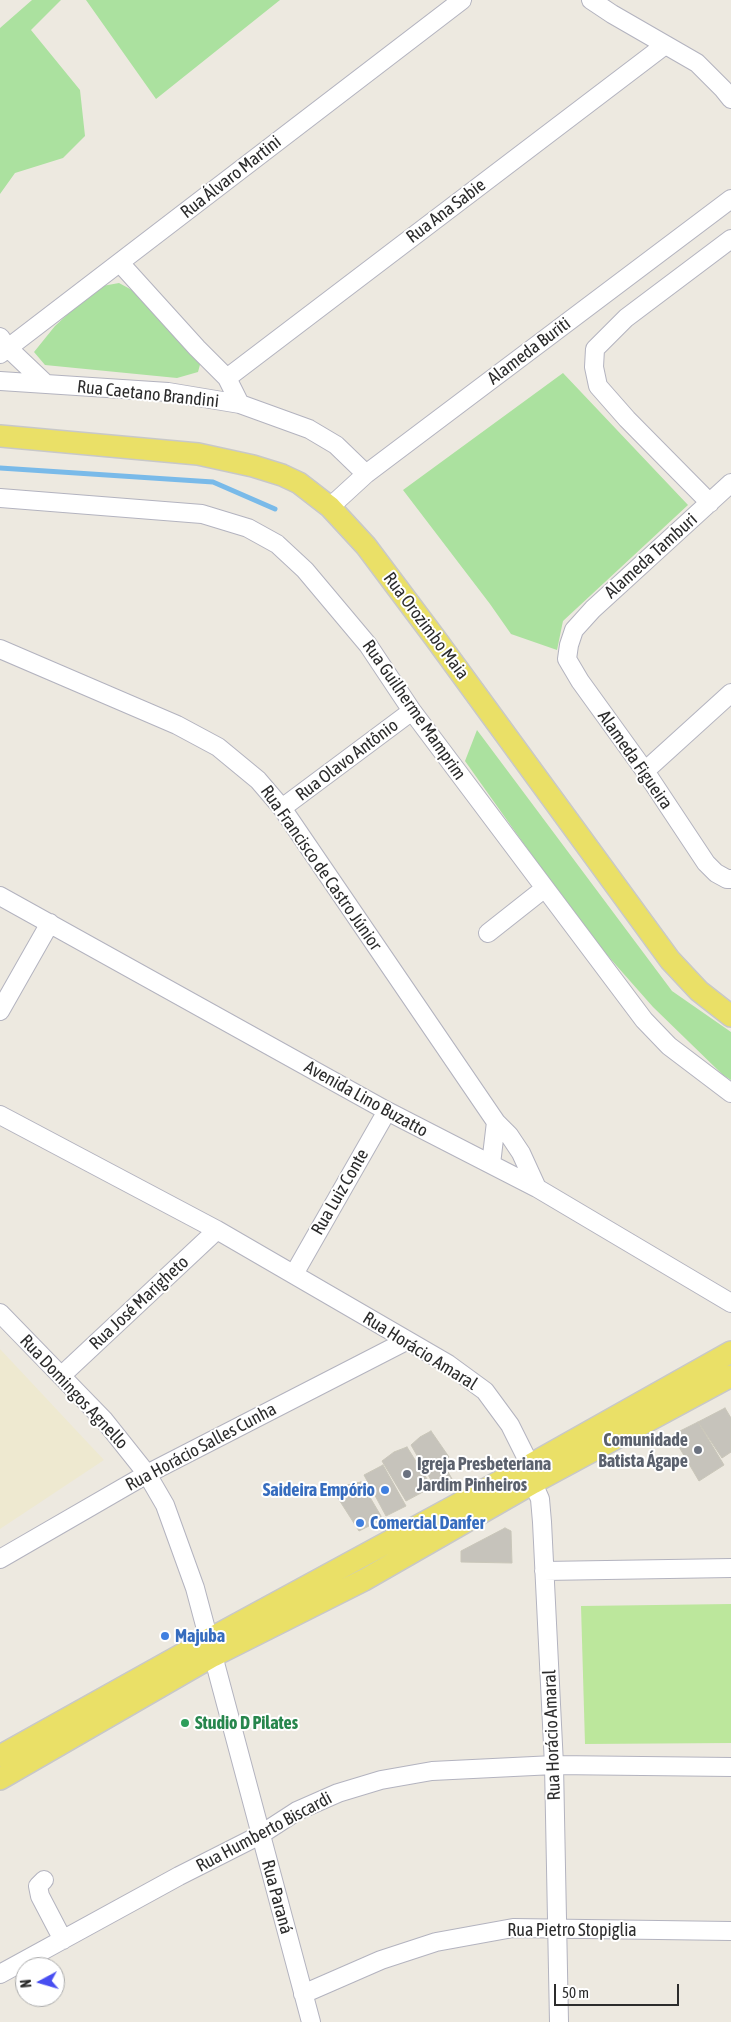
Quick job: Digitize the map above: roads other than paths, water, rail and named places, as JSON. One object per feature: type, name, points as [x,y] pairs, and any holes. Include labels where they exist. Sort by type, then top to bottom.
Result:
[{"type":"main road","name":"Rua Orozimbo Maia","points":[[0,436],[198,454],[282,474],[299,482],[330,507],[366,546],[670,960],[699,991],[731,1016]]},
{"type":"main road","points":[[0,1756],[210,1649],[364,1580],[731,1352]]},
{"type":"main road","points":[[532,1474],[731,1376]]},
{"type":"main road","points":[[0,1779],[210,1649]]},
{"type":"street","name":"Rua Álvaro Martini","points":[[2,346],[120,263],[462,0]]},
{"type":"street","points":[[591,0],[697,63],[731,99]]},
{"type":"street","name":"Rua Ana Sabie","points":[[226,378],[664,45]]},
{"type":"street","name":"Alameda Buriti","points":[[330,507],[366,474],[731,199]]},
{"type":"street","points":[[710,503],[598,386],[594,368],[596,349],[616,328],[731,239]]},
{"type":"street","points":[[120,263],[226,378],[240,404]]},
{"type":"street","points":[[2,346],[46,384]]},
{"type":"street","name":"Rua Caetano Brandini","points":[[0,382],[168,392],[240,404],[309,429],[336,445],[366,474]]},
{"type":"street","name":"Alameda Tamburi","points":[[574,630],[593,609],[731,483]]},
{"type":"street","name":"Rua Guilherme Mamprim","points":[[0,498],[202,514],[248,528],[277,544],[325,592],[368,645],[412,711],[644,1020],[669,1046],[731,1093]]},
{"type":"street","name":"Alameda Figueira","points":[[574,630],[567,659],[580,681],[645,771],[706,864],[716,873],[729,879]]},
{"type":"street","name":"Rua Francisco de Castro Júnior","points":[[0,649],[177,725],[218,747],[258,780],[282,808],[496,1122],[509,1135],[521,1153],[537,1188]]},
{"type":"street","points":[[645,771],[731,693]]},
{"type":"street","name":"Rua Olavo Antônio","points":[[282,808],[412,711]]},
{"type":"street","points":[[488,933],[545,888]]},
{"type":"street","name":"Avenida Lino Buzatto","points":[[0,896],[387,1111],[537,1188],[731,1303]]},
{"type":"street","points":[[0,1011],[50,923]]},
{"type":"street","name":"Rua Luiz Conte","points":[[294,1274],[387,1111]]},
{"type":"street","name":"Rua Horácio Amaral","points":[[0,1114],[217,1230],[448,1364],[485,1391],[510,1425],[532,1474],[540,1506],[554,1765],[559,2022]]},
{"type":"street","points":[[491,1164],[496,1122]]},
{"type":"street","name":"Rua José Marigheto","points":[[61,1376],[217,1230]]},
{"type":"street","name":"Rua Domingos Agnello","points":[[0,1313],[104,1420],[147,1474],[165,1505],[194,1588],[210,1649]]},
{"type":"street","name":"Rua Horácio Salles Cunha","points":[[0,1559],[147,1474],[406,1341]]},
{"type":"street","points":[[544,1571],[731,1568]]},
{"type":"street","name":"Rua Paraná","points":[[210,1649],[311,2022]]},
{"type":"street","name":"Rua Humberto Biscardi","points":[[0,1974],[179,1876],[260,1835],[297,1810],[338,1793],[381,1780],[432,1770],[554,1765],[731,1768]]},
{"type":"street","points":[[44,1880],[38,1886],[40,1896],[63,1940]]},
{"type":"street","name":"Rua Pietro Stopiglia","points":[[303,1994],[381,1960],[436,1942],[513,1928],[731,1931]]},
{"type":"waterway","points":[[0,468],[213,482],[275,509]]},
{"type":"place","name":"Comunidade Batista Ágape","points":[[698,1450]]},
{"type":"place","name":"Igreja Presbeteriana Jardim Pinheiros","points":[[407,1474]]},
{"type":"place","name":"Saideira Empório","points":[[385,1490]]},
{"type":"place","name":"Comercial Danfer","points":[[360,1523]]},
{"type":"place","name":"Majuba","points":[[165,1636]]},
{"type":"place","name":"Studio D Pilates","points":[[185,1723]]}]
